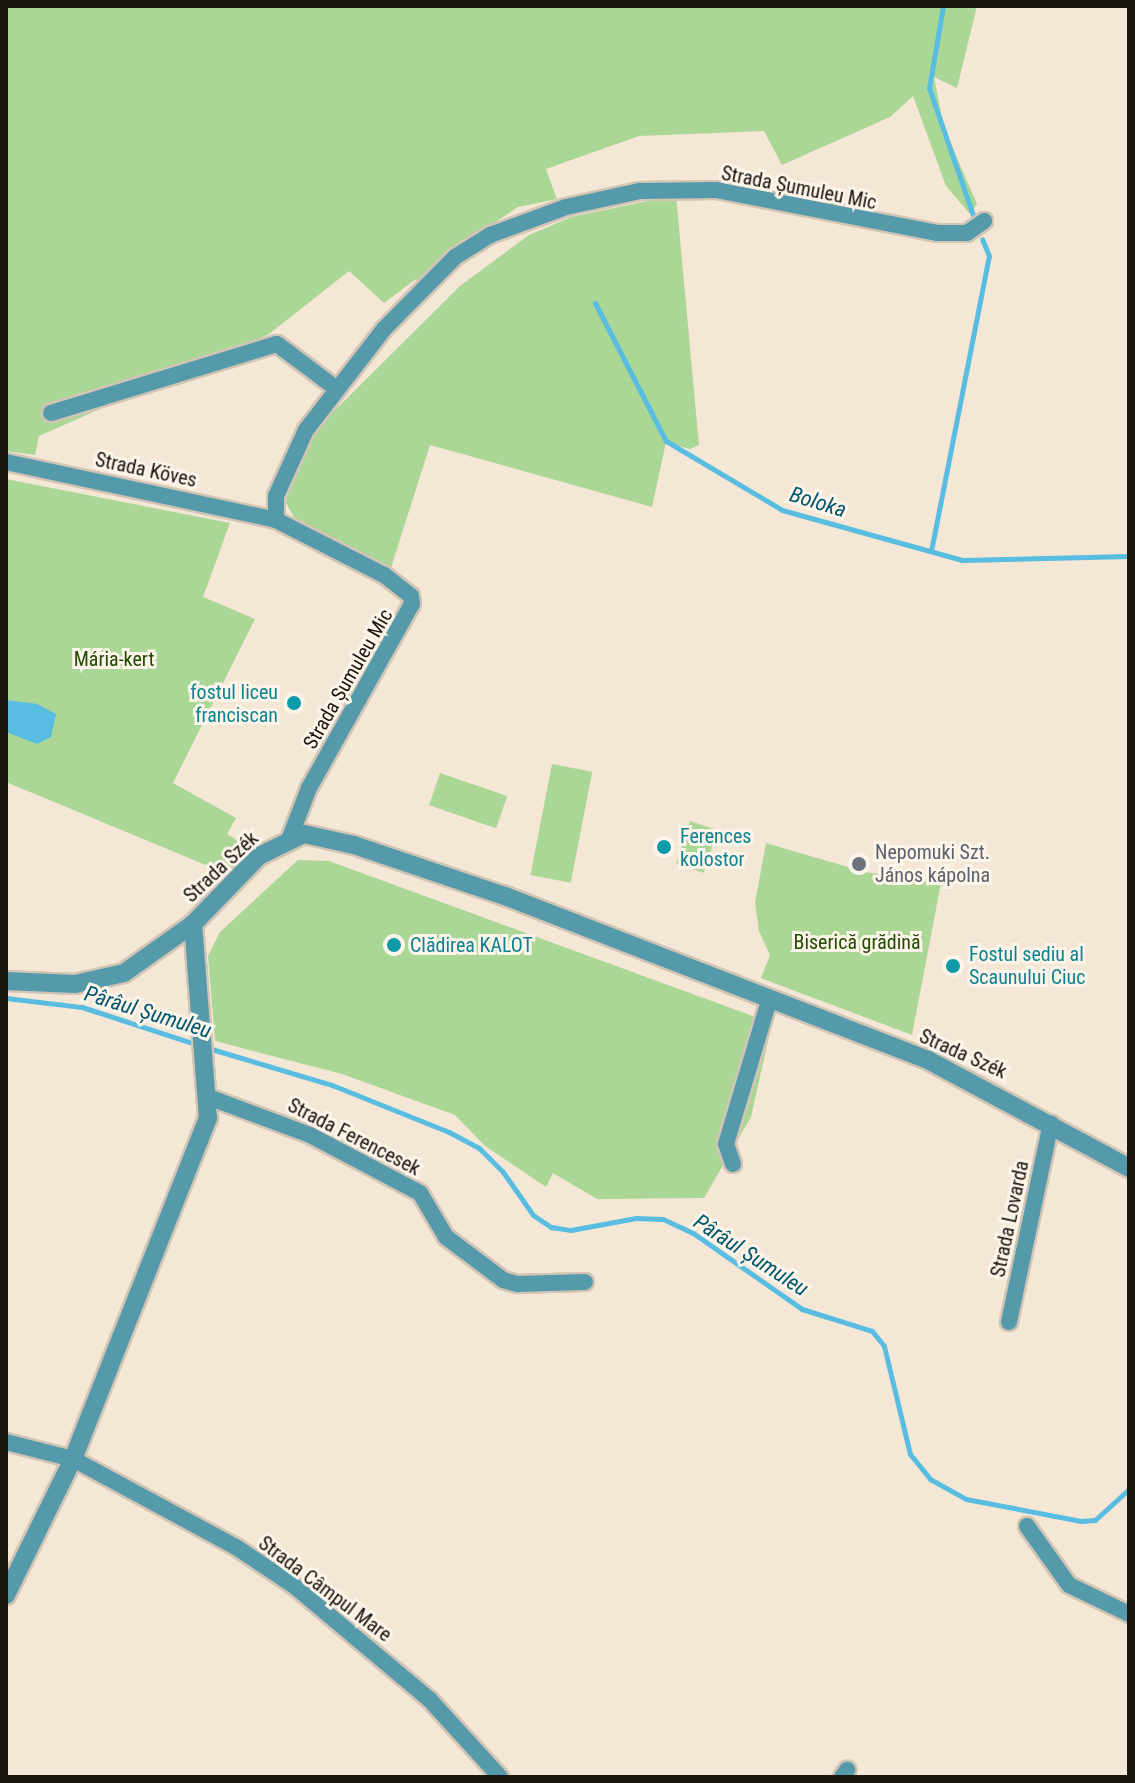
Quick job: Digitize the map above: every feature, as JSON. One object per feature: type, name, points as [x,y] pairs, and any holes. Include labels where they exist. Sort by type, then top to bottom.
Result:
[{"type":"street","name":"Strada Șumuleu Mic","points":[[290,837],[309,788],[412,604],[411,596],[384,575],[276,520],[276,496],[306,430],[384,329],[455,257],[490,235],[593,199],[640,191],[716,190],[937,233],[967,233],[984,221]]},
{"type":"street","points":[[51,413],[277,344],[337,389]]},
{"type":"street","name":"Strada Köves","points":[[6,462],[276,520]]},
{"type":"street","name":"Strada Szék","points":[[6,1595],[73,1459],[197,1150],[211,1098],[193,924],[259,856],[290,837],[304,834],[401,860],[952,1070],[1129,1168]]},
{"type":"street","points":[[6,981],[109,980],[138,966],[193,924]]},
{"type":"street","points":[[733,1164],[726,1144],[769,1001]]},
{"type":"street","name":"Strada Ferencesek","points":[[211,1098],[310,1135],[420,1193],[446,1237],[503,1280],[517,1284],[585,1282]]},
{"type":"street","name":"Strada Lovarda","points":[[1009,1322],[1051,1123]]},
{"type":"street","name":"Strada Câmpul Mare","points":[[6,1442],[73,1459],[236,1547],[293,1585],[430,1700],[500,1777]]},
{"type":"street","points":[[1027,1526],[1069,1585],[1129,1614]]},
{"type":"green space","points":[[6,6],[977,6],[957,88],[934,77],[944,128],[977,204],[970,214],[946,186],[913,96],[890,117],[782,165],[764,131],[639,136],[546,169],[557,199],[518,207],[476,235],[420,285],[416,279],[384,303],[349,271],[269,334],[39,436],[35,455],[6,451]]},
{"type":"green space","points":[[676,195],[699,445],[690,449],[666,442],[652,507],[430,445],[389,574],[294,517],[286,503],[289,487],[313,432],[460,286],[529,235],[571,217]]},
{"type":"green space","name":"Mária-kert","points":[[6,479],[230,523],[203,597],[255,619],[173,783],[236,818],[227,834],[249,848],[225,873],[6,782]]},
{"type":"green space","points":[[552,764],[592,772],[571,883],[530,875]]},
{"type":"green space","points":[[440,773],[507,796],[496,828],[429,805]]},
{"type":"green space","points":[[690,821],[718,830],[704,873],[676,864]]},
{"type":"green space","name":"Biserică grădină","points":[[766,843],[865,872],[941,883],[912,1035],[761,978],[770,955],[759,931],[755,903]]},
{"type":"green space","points":[[298,860],[329,861],[772,1023],[751,1117],[704,1198],[597,1199],[553,1173],[546,1187],[485,1146],[455,1115],[342,1074],[215,1041],[208,956],[220,932]]},
{"type":"water","points":[[6,700],[37,704],[56,714],[51,737],[37,744],[6,732]]},
{"type":"waterway","points":[[943,6],[929,88],[973,215]]},
{"type":"waterway","points":[[931,551],[989,256],[982,239]]},
{"type":"waterway","name":"Boloka","points":[[595,303],[666,441],[782,510],[962,560],[1129,556]]},
{"type":"waterway","name":"Pârâul Șumuleu","points":[[6,998],[82,1007],[198,1045]]},
{"type":"waterway","name":"Pârâul Șumuleu","points":[[208,1048],[332,1085],[449,1132],[479,1148],[503,1172],[533,1215],[551,1227],[571,1230],[636,1218],[663,1219],[693,1233],[802,1309],[872,1331],[884,1346],[910,1454],[930,1479],[966,1499],[1081,1521],[1095,1520],[1129,1489]]},
{"type":"place","name":"fostul liceu franciscan","points":[[294,703]]},
{"type":"place","name":"Ferences kolostor","points":[[664,847]]},
{"type":"place","name":"Nepomuki Szt. János kápolna","points":[[859,864]]},
{"type":"place","name":"Clădirea KALOT","points":[[394,945]]},
{"type":"place","name":"Fostul sediu al Scaunului Ciuc","points":[[953,966]]}]
